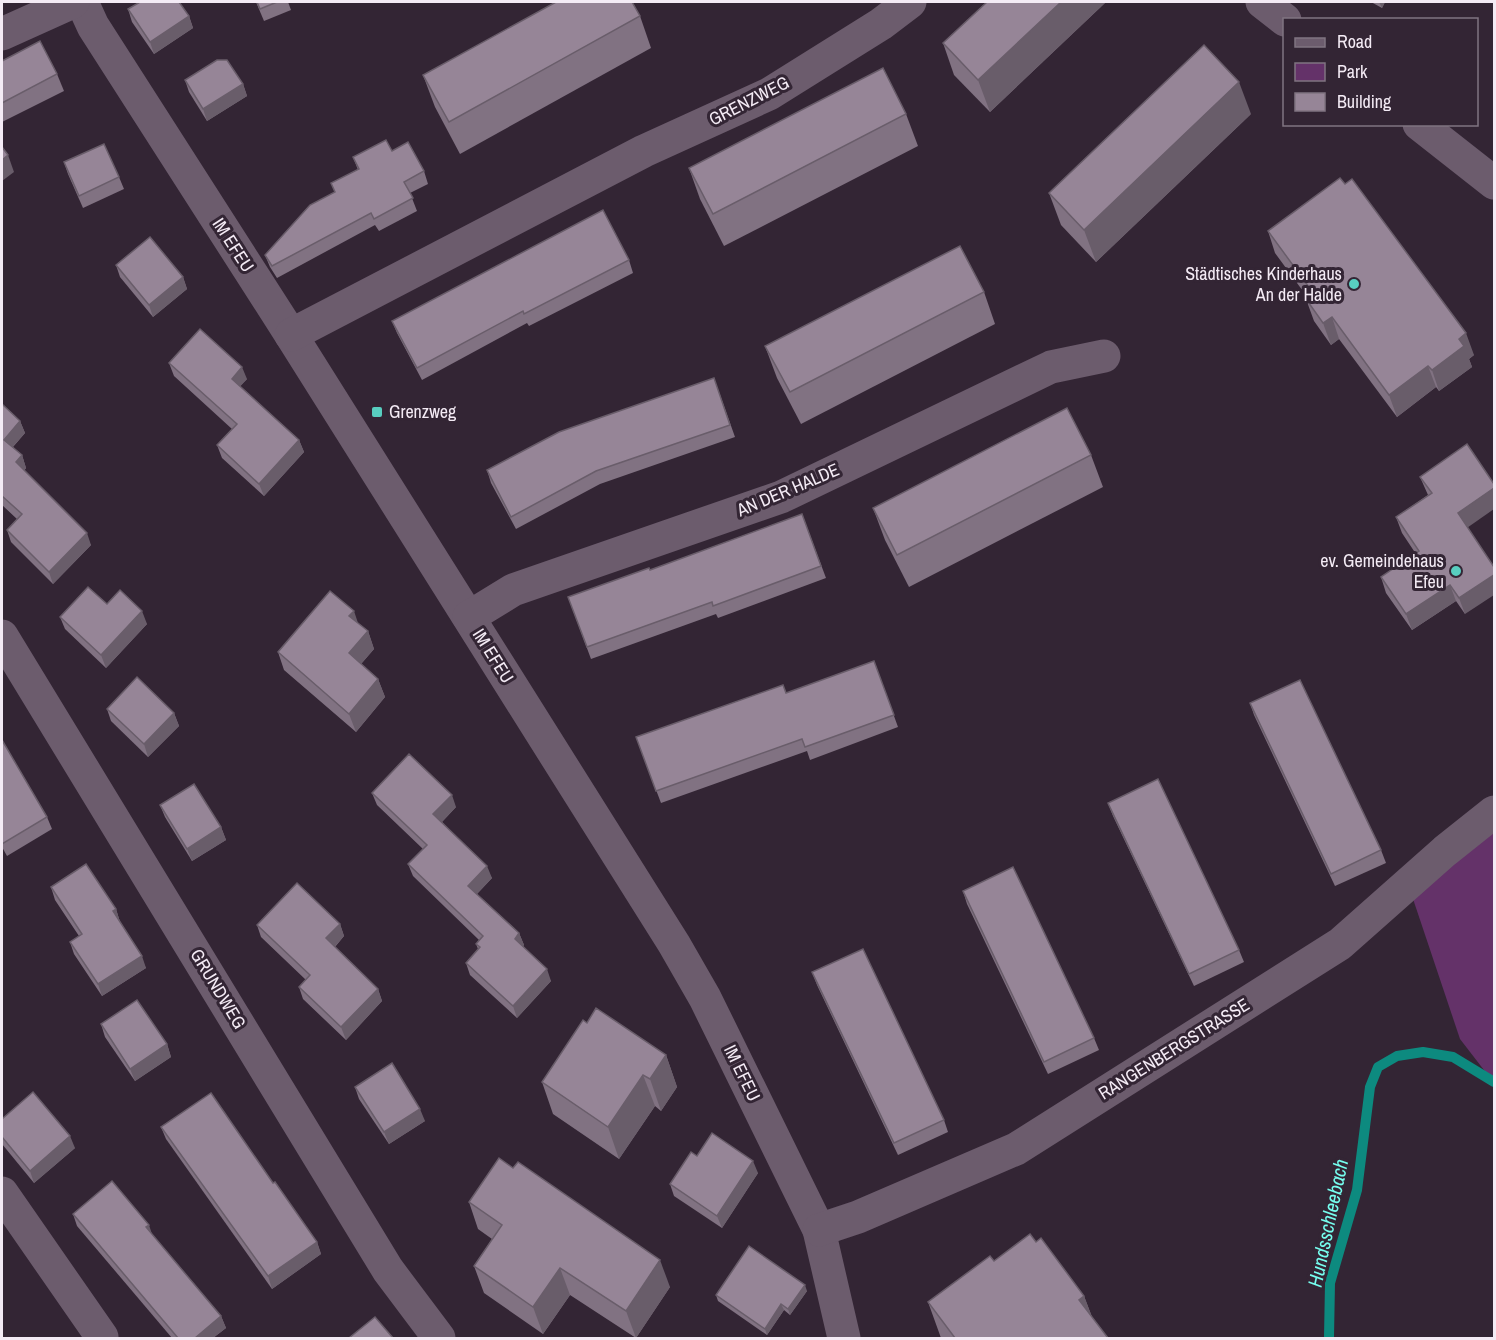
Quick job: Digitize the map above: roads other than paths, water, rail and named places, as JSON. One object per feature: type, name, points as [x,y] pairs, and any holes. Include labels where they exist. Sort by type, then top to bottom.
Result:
[{"type":"street","points":[[2,34],[73,2]]},
{"type":"street","name":"IM EFEU","points":[[82,2],[93,26],[469,617],[700,989],[819,1230],[844,1338]]},
{"type":"street","name":"GRENZWEG","points":[[291,335],[644,151],[769,94],[881,24],[910,2]]},
{"type":"street","points":[[1262,2],[1283,18]]},
{"type":"street","points":[[1422,126],[1494,183]]},
{"type":"street","name":"AN DER HALDE","points":[[469,617],[513,590],[781,497],[1051,367],[1104,356]]},
{"type":"street","name":"GRUNDWEG","points":[[2,636],[388,1270],[439,1338]]},
{"type":"street","name":"RANGENBERGSTRASSE","points":[[819,1230],[858,1217],[1016,1149],[1340,944],[1445,851],[1494,812]]},
{"type":"street","points":[[2,1193],[102,1337]]},
{"type":"waterway","name":"Hundsschleebach","points":[[1329,1337],[1330,1283],[1357,1190],[1370,1087],[1378,1067],[1397,1056],[1423,1052],[1453,1057],[1494,1082]]},
{"type":"place","name":"Städtisches Kinderhaus An der Halde","points":[[1354,284]]},
{"type":"place","name":"Grenzweg","points":[[377,412]]},
{"type":"place","name":"ev. Gemeindehaus Efeu","points":[[1456,571]]}]
